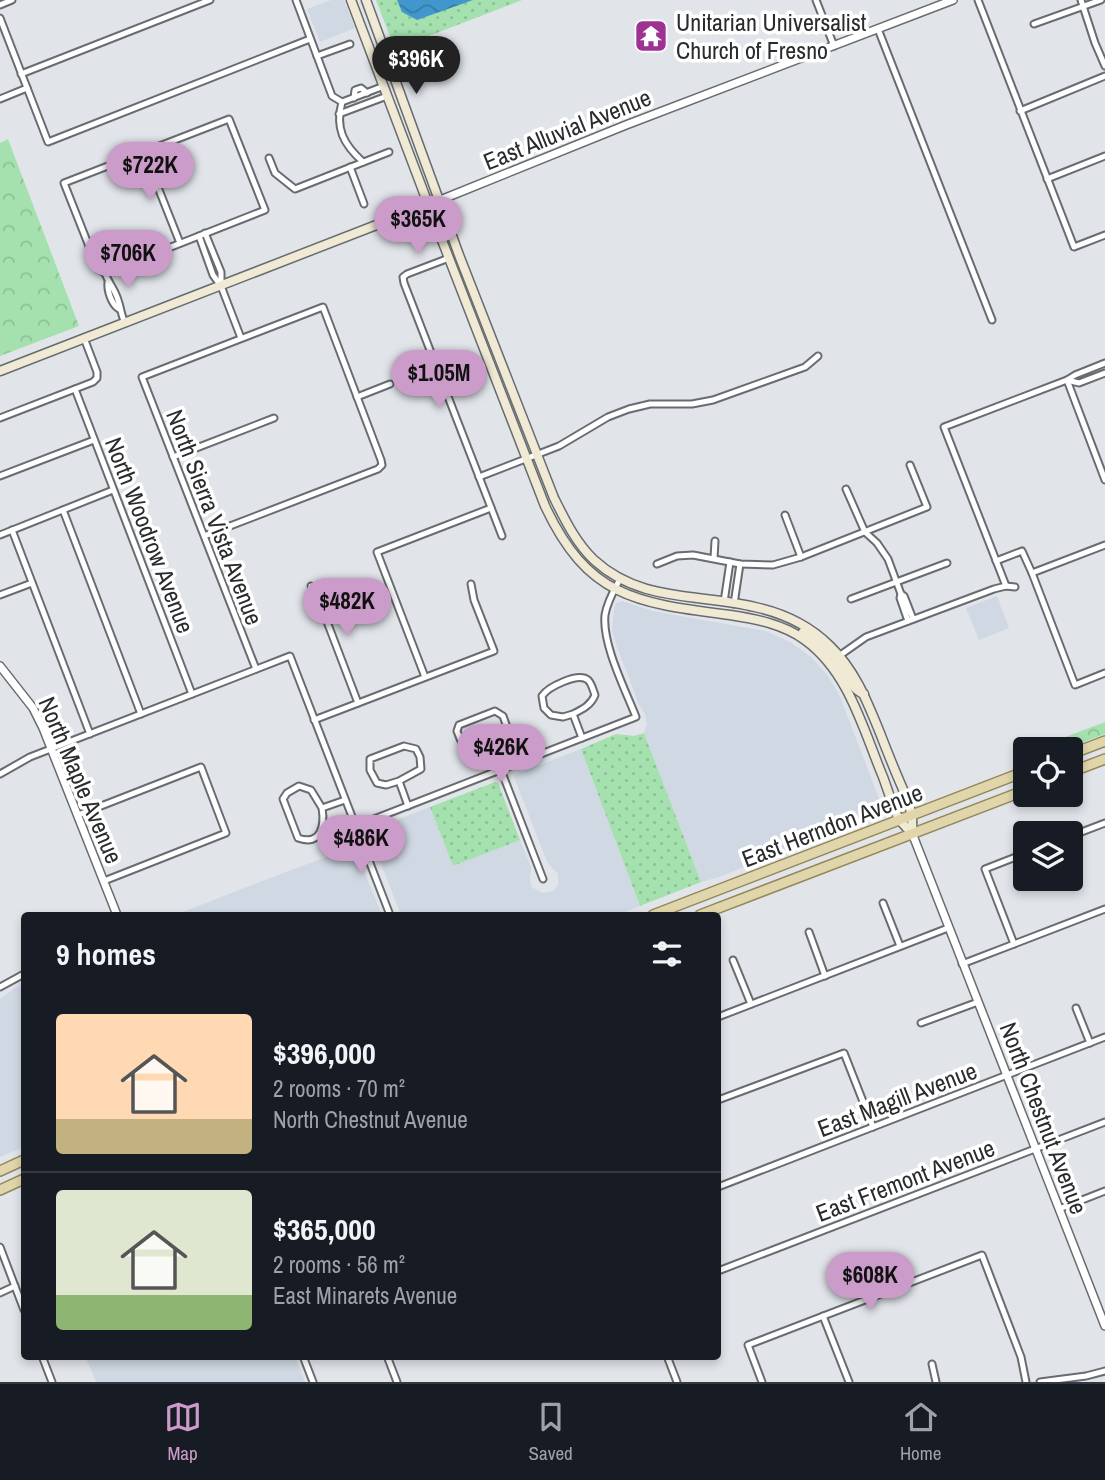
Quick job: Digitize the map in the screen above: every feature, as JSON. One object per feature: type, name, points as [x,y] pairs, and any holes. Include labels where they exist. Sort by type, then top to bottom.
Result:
[{"type":"main road","name":"North Chestnut Avenue","points":[[351,0],[545,506],[559,535],[589,571],[614,589],[660,605],[762,620],[805,640],[827,660],[848,692],[899,819],[912,833]]},
{"type":"main road","name":"North Chestnut Avenue","points":[[366,0],[439,201],[537,455],[554,498],[573,534],[595,560],[620,579],[660,593],[753,606],[803,625],[821,638],[853,673],[864,694],[912,814],[912,833]]},
{"type":"main road","name":"East Alluvial Avenue","points":[[0,370],[428,205]]},
{"type":"main road","points":[[744,617],[785,622],[806,634],[830,654],[839,656]]},
{"type":"main road","points":[[827,660],[837,662],[856,691],[864,694]]},
{"type":"main road","points":[[1083,749],[1105,741]]},
{"type":"main road","points":[[1083,768],[1105,760]]},
{"type":"main road","name":"East Herndon Avenue","points":[[661,912],[1013,776]]},
{"type":"main road","name":"East Herndon Avenue","points":[[708,912],[1013,795]]},
{"type":"main road","points":[[0,1171],[21,1161]]},
{"type":"main road","points":[[0,1190],[21,1180]]},
{"type":"street","points":[[0,5],[12,0]]},
{"type":"street","points":[[22,74],[210,0]]},
{"type":"street","points":[[296,0],[332,96],[342,102],[384,86]]},
{"type":"street","points":[[816,0],[834,46]]},
{"type":"street","name":"East Alluvial Avenue","points":[[428,205],[626,125],[953,0]]},
{"type":"street","points":[[978,0],[1074,247],[1105,235]]},
{"type":"street","points":[[1034,24],[1082,3],[1101,0]]},
{"type":"street","points":[[1082,3],[1105,66]]},
{"type":"street","points":[[0,18],[48,142],[310,39]]},
{"type":"street","points":[[878,29],[992,320]]},
{"type":"street","points":[[317,56],[350,44]]},
{"type":"street","points":[[1020,111],[1105,76]]},
{"type":"street","points":[[0,99],[27,88]]},
{"type":"street","points":[[339,114],[387,96]]},
{"type":"street","points":[[354,98],[357,107]]},
{"type":"street","points":[[342,102],[339,121],[343,137],[363,162]]},
{"type":"street","points":[[104,272],[265,210],[229,119],[64,183],[98,269],[104,272],[114,306],[119,309],[125,323]]},
{"type":"street","points":[[144,152],[180,243]]},
{"type":"street","points":[[270,158],[275,173],[295,189],[389,152]]},
{"type":"street","points":[[1047,178],[1105,156]]},
{"type":"street","points":[[350,167],[365,204]]},
{"type":"street","points":[[202,234],[214,275],[221,286],[241,338],[323,307],[382,466],[204,536]]},
{"type":"street","points":[[449,258],[403,277],[502,536]]},
{"type":"street","points":[[0,418],[93,382],[97,378],[97,372],[84,338]]},
{"type":"street","name":"North Sierra Vista Avenue","points":[[241,338],[142,377],[256,669]]},
{"type":"street","points":[[479,477],[559,446],[608,417],[629,409],[650,404],[692,404],[713,400],[805,367],[818,356]]},
{"type":"street","points":[[1006,586],[944,427],[1105,363]]},
{"type":"street","points":[[1067,380],[1079,383],[1105,373]]},
{"type":"street","points":[[1067,380],[1105,480]]},
{"type":"street","points":[[357,397],[390,384]]},
{"type":"street","name":"North Woodrow Avenue","points":[[75,389],[192,694]]},
{"type":"street","points":[[173,457],[274,418]]},
{"type":"street","points":[[0,476],[94,440]]},
{"type":"street","points":[[657,564],[677,556],[693,555],[740,564],[773,565],[865,532],[926,507],[910,465]]},
{"type":"street","points":[[846,489],[865,532],[888,558],[901,594],[900,598],[911,620]]},
{"type":"street","points":[[0,535],[113,491]]},
{"type":"street","points":[[425,677],[377,552],[491,509]]},
{"type":"street","points":[[62,510],[141,714]]},
{"type":"street","points":[[785,515],[801,557]]},
{"type":"street","points":[[12,530],[90,734]]},
{"type":"street","points":[[714,558],[715,541]]},
{"type":"street","points":[[1031,573],[1105,545]]},
{"type":"street","points":[[996,561],[1022,551],[1074,685],[1105,673]]},
{"type":"street","points":[[724,602],[730,562]]},
{"type":"street","points":[[734,604],[740,564]]},
{"type":"street","points":[[851,598],[947,564]]},
{"type":"street","points":[[356,826],[636,717],[606,635],[606,611],[620,579]]},
{"type":"street","points":[[0,595],[32,583]]},
{"type":"street","points":[[314,720],[494,651],[474,600],[471,584]]},
{"type":"street","points":[[311,586],[358,703]]},
{"type":"street","points":[[839,656],[866,637],[993,589],[1015,587]]},
{"type":"street","points":[[0,774],[52,748],[289,656],[389,912]]},
{"type":"street","name":"North Maple Avenue","points":[[0,666],[33,708],[52,748],[116,912]]},
{"type":"street","points":[[580,676],[590,683],[595,695],[586,707],[573,713],[563,717],[551,715],[544,708],[542,696],[547,688],[580,676]]},
{"type":"street","points":[[495,711],[503,716],[508,730],[487,749],[470,751],[462,745],[457,731],[459,725],[495,711]]},
{"type":"street","points":[[573,713],[582,738]]},
{"type":"street","points":[[404,746],[416,749],[421,769],[399,781],[386,785],[377,783],[370,770],[370,759],[404,746]]},
{"type":"street","points":[[487,749],[543,879]]},
{"type":"street","points":[[78,815],[201,767],[226,833],[104,881]]},
{"type":"street","points":[[399,781],[408,806]]},
{"type":"street","points":[[299,786],[311,790],[322,808],[322,831],[315,838],[306,841],[298,838],[283,799],[287,793],[299,786]]},
{"type":"street","points":[[322,808],[345,800]]},
{"type":"street","points":[[1083,831],[1105,823]]},
{"type":"street","name":"North Chestnut Avenue","points":[[912,833],[1035,1149],[1103,1313],[1105,1326]]},
{"type":"street","points":[[1013,858],[985,869],[1014,944]]},
{"type":"street","points":[[883,902],[900,946]]},
{"type":"street","points":[[962,964],[1105,909]]},
{"type":"street","points":[[721,1016],[948,928]]},
{"type":"street","points":[[809,932],[825,976]]},
{"type":"street","points":[[733,960],[751,1004]]},
{"type":"street","points":[[0,986],[21,976]]},
{"type":"street","name":"North Chestnut Avenue","points":[[921,1023],[978,1002]]},
{"type":"street","points":[[1076,1008],[1090,1043]]},
{"type":"street","name":"East Magill Avenue","points":[[721,1186],[1105,1037]]},
{"type":"street","points":[[721,1099],[844,1053],[873,1127]]},
{"type":"street","name":"East Fremont Avenue","points":[[721,1269],[1105,1122]]},
{"type":"street","points":[[1059,1209],[1105,1191]]},
{"type":"street","points":[[0,1247],[21,1302]]},
{"type":"street","points":[[762,1382],[748,1345],[982,1255],[1021,1357],[1026,1382]]},
{"type":"street","points":[[0,1293],[15,1286]]},
{"type":"street","points":[[823,1316],[849,1382]]},
{"type":"street","points":[[44,1360],[52,1382]]},
{"type":"street","points":[[305,1360],[313,1382]]},
{"type":"street","points":[[389,1360],[397,1382]]},
{"type":"street","points":[[669,1360],[677,1382]]},
{"type":"street","points":[[932,1364],[936,1382]]},
{"type":"street","points":[[1040,1382],[1105,1371]]},
{"type":"shaded area","points":[[331,0],[344,0],[355,28],[320,42],[307,9]]},
{"type":"shaded area","points":[[997,596],[1009,628],[979,640],[966,608]]},
{"type":"shaded area","points":[[622,601],[652,611],[766,631],[790,642],[811,657],[839,694],[883,809],[881,813],[701,882],[644,733],[647,724],[645,714],[616,644],[612,629],[614,608],[616,603]]},
{"type":"shaded area","points":[[581,749],[640,906],[625,912],[400,912],[368,831],[430,807],[453,866],[520,840],[531,867],[532,887],[542,893],[553,891],[558,885],[558,874],[547,862],[514,777]]},
{"type":"shaded area","points":[[354,847],[381,912],[183,912]]},
{"type":"shaded area","points":[[21,985],[21,1148],[0,1157],[0,999]]},
{"type":"shaded area","points":[[87,1360],[297,1360],[305,1382],[96,1382]]},
{"type":"green space","points":[[376,0],[522,0],[395,49]]},
{"type":"green space","points":[[8,139],[79,326],[0,356],[0,143]]},
{"type":"green space","points":[[1105,722],[1105,734],[1083,742],[1083,737],[1065,737]]},
{"type":"green space","points":[[644,733],[701,882],[640,906],[581,749],[616,734],[634,736]]},
{"type":"green space","points":[[498,783],[520,840],[453,866],[430,807]]},
{"type":"water","points":[[397,0],[473,0],[417,20],[402,12]]},
{"type":"place","name":"Unitarian Universalist Church of Fresno","points":[[651,36]]}]
